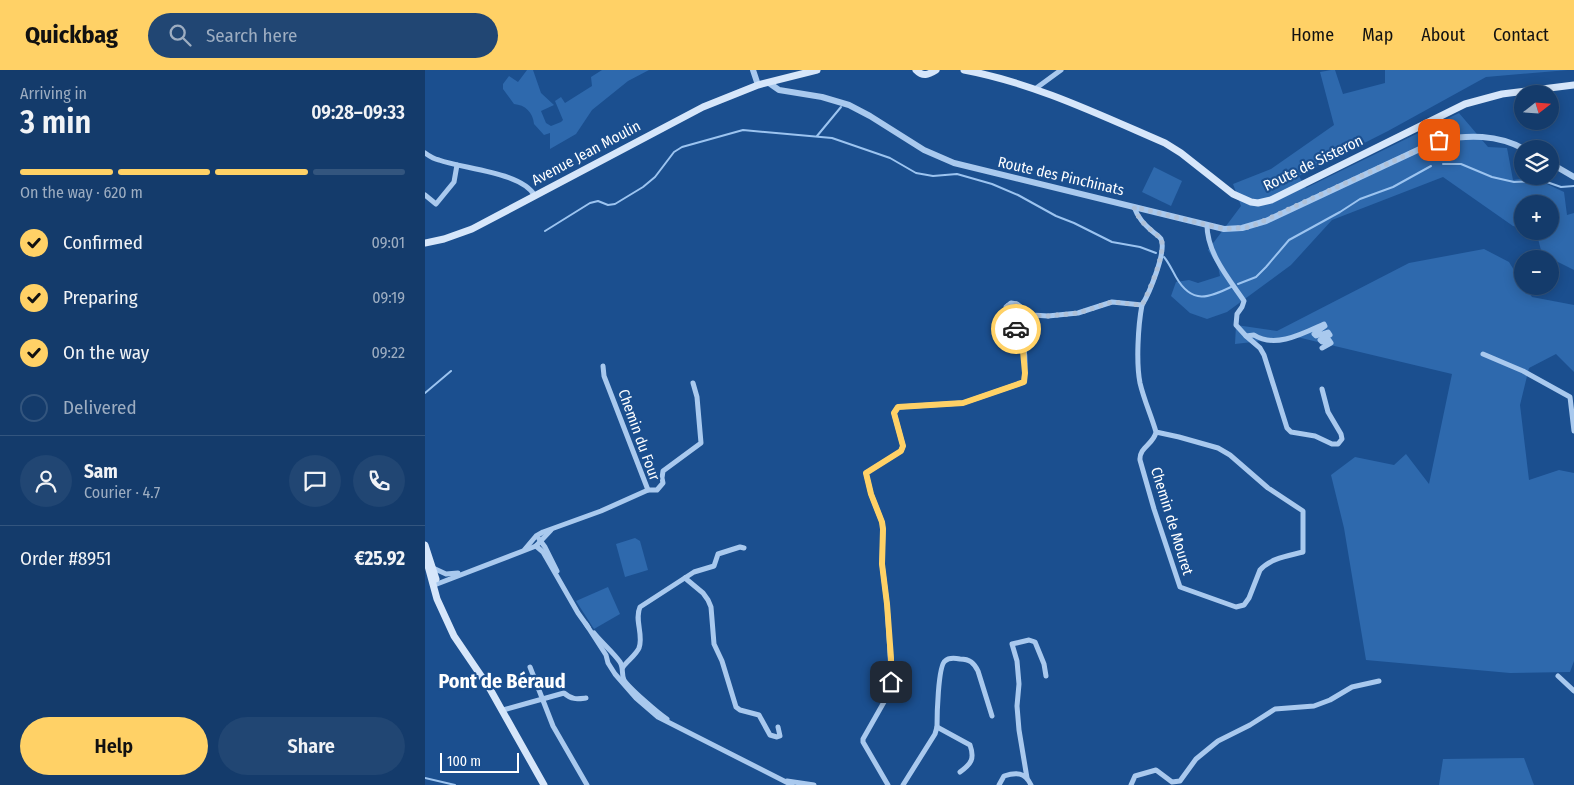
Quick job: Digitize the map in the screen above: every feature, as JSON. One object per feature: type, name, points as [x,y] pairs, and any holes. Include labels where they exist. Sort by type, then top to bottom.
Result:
[{"type":"main road","points":[[758,84],[817,70]]},
{"type":"main road","points":[[922,71],[936,70]]},
{"type":"main road","name":"Route de Sisteron","points":[[964,70],[987,74],[1035,89],[1165,143],[1181,153],[1233,194],[1245,200],[1258,203],[1271,200],[1465,104],[1502,94],[1574,85]]},
{"type":"main road","name":"Avenue Jean Moulin","points":[[425,243],[472,229],[703,107],[758,84]]},
{"type":"main road","points":[[425,545],[431,567]]},
{"type":"main road","points":[[425,555],[435,579],[445,616],[454,636],[503,710],[544,785]]},
{"type":"street","points":[[753,70],[758,84]]},
{"type":"street","points":[[1035,89],[1061,70]]},
{"type":"street","name":"Route des Pinchinats","points":[[769,82],[779,90],[838,100],[849,104],[924,150],[954,163],[1224,229],[1250,227],[1439,140],[1460,136],[1489,137],[1514,144]]},
{"type":"street","points":[[425,153],[439,160],[505,176],[533,191],[535,196]]},
{"type":"street","points":[[425,195],[436,204],[453,182],[457,165]]},
{"type":"street","points":[[1559,169],[1574,177]]},
{"type":"street","points":[[1134,207],[1140,220],[1159,236],[1162,243],[1155,276],[1142,305],[1139,318],[1138,363],[1140,381],[1156,432]]},
{"type":"street","points":[[1207,225],[1207,234],[1217,262],[1244,301],[1237,314],[1236,325],[1260,348],[1264,355],[1287,428],[1291,432],[1315,436],[1332,444],[1338,444],[1342,439],[1341,434],[1328,412],[1322,389]]},
{"type":"street","points":[[888,785],[863,742],[863,737],[884,702],[891,682],[887,604],[882,564],[883,529],[866,473],[901,451],[903,446],[894,413],[898,407],[963,403],[1024,382],[1022,340],[1007,314],[1006,307],[1011,303],[1017,304],[1031,315],[1048,316],[1078,313],[1112,302],[1142,305]]},
{"type":"street","points":[[1246,336],[1254,335],[1259,339],[1270,340],[1290,339],[1324,324],[1325,326],[1314,334],[1316,336],[1329,332],[1329,335],[1321,340],[1322,342],[1329,340],[1331,343],[1322,348]]},
{"type":"street","points":[[1483,354],[1523,371],[1570,397],[1574,431]]},
{"type":"street","name":"Chemin du Four","points":[[536,536],[601,511],[648,490],[604,376],[603,366]]},
{"type":"street","points":[[648,490],[657,490],[663,483],[663,471],[701,443],[697,397],[693,383]]},
{"type":"street","name":"Chemin de Mouret","points":[[1156,432],[1218,448],[1230,455],[1269,488],[1303,511],[1303,552],[1271,561],[1263,567],[1244,605],[1236,607],[1180,587],[1140,460],[1141,451],[1155,438],[1156,432]]},
{"type":"street","name":"Chemin du Four","points":[[538,543],[551,530]]},
{"type":"street","points":[[536,536],[538,543],[556,569],[568,596],[609,661],[611,668],[621,672]]},
{"type":"street","points":[[525,549],[536,536]]},
{"type":"street","points":[[435,579],[463,573],[538,543]]},
{"type":"street","points":[[621,672],[638,650],[640,644],[638,611],[640,607],[694,572],[714,566],[718,554],[740,547],[744,548]]},
{"type":"street","points":[[431,567],[446,574]]},
{"type":"street","points":[[435,579],[446,574],[463,573]]},
{"type":"street","points":[[685,578],[703,593],[711,607],[714,644],[722,661],[736,707],[759,715],[770,735],[779,736],[778,727]]},
{"type":"street","points":[[586,624],[617,659],[623,685],[647,709],[658,717],[792,785]]},
{"type":"street","points":[[1031,785],[1027,778],[1019,730],[1017,661],[1011,644],[1029,640],[1035,642],[1044,664],[1046,676]]},
{"type":"street","points":[[609,661],[633,656]]},
{"type":"street","points":[[903,785],[935,734],[941,667],[946,660],[951,658],[966,659],[975,665],[992,716]]},
{"type":"street","points":[[530,667],[556,732],[587,785]]},
{"type":"street","points":[[1558,676],[1574,691]]},
{"type":"street","points":[[1131,785],[1135,776],[1156,770],[1172,782],[1180,781],[1196,759],[1218,741],[1250,725],[1275,709],[1314,706],[1330,700],[1352,687],[1379,681]]},
{"type":"street","points":[[503,710],[564,693],[570,698],[577,700],[586,698]]},
{"type":"street","points":[[937,727],[970,745],[972,751],[971,762],[960,772]]},
{"type":"street","points":[[999,785],[1004,776],[1013,773],[1022,774],[1027,778]]},
{"type":"street","points":[[781,780],[814,785]]},
{"type":"shaded area","points":[[527,70],[533,70],[541,93],[554,105],[541,111],[546,123],[551,126],[563,120],[555,101],[561,97],[565,103],[592,86],[591,77],[602,70],[649,70],[628,81],[592,110],[576,134],[550,149],[550,133],[544,135],[534,124],[528,110],[514,104],[503,89],[503,84],[509,76],[518,82]]},
{"type":"shaded area","points":[[1335,70],[1343,94],[1385,83],[1385,70],[1568,70],[1486,77],[1388,131],[1299,176],[1306,188],[1459,113],[1488,147],[1507,148],[1514,185],[1549,185],[1564,192],[1567,215],[1574,213],[1574,270],[1559,262],[1559,250],[1541,250],[1538,240],[1559,240],[1559,195],[1514,195],[1514,226],[1443,177],[1332,220],[1291,265],[1227,312],[1207,319],[1190,313],[1171,296],[1176,282],[1189,280],[1198,283],[1220,276],[1218,266],[1208,250],[1241,206],[1233,184],[1271,169],[1334,125],[1320,72]]},
{"type":"shaded area","points":[[1154,167],[1182,181],[1171,206],[1142,192]]},
{"type":"shaded area","points":[[1484,249],[1509,262],[1514,270],[1514,295],[1531,295],[1532,297],[1574,305],[1574,372],[1556,354],[1529,368],[1520,405],[1529,480],[1559,470],[1574,473],[1574,661],[1570,672],[1510,673],[1366,660],[1344,528],[1331,475],[1355,457],[1394,465],[1406,454],[1429,484],[1452,374],[1297,337],[1235,344],[1236,325],[1277,331],[1409,263]]},
{"type":"shaded area","points":[[635,538],[640,541],[648,570],[625,577],[616,544]]},
{"type":"shaded area","points":[[608,587],[620,614],[594,629],[576,601]]},
{"type":"shaded area","points":[[1524,758],[1534,785],[1439,785],[1443,759]]},
{"type":"waterway","points":[[817,136],[841,107]]},
{"type":"waterway","points":[[545,231],[590,203],[598,201],[608,205],[615,204],[643,187],[655,177],[674,152],[682,147],[743,130],[832,138],[890,158],[916,173],[933,176],[957,174],[992,184],[1112,242],[1140,247],[1156,253]]},
{"type":"waterway","points":[[1443,164],[1461,164],[1492,177],[1514,182],[1544,181],[1561,187],[1574,186]]},
{"type":"waterway","points":[[1238,284],[1256,277],[1289,240],[1360,199],[1393,187],[1431,166]]},
{"type":"waterway","points":[[1164,257],[1182,286],[1188,292],[1195,295],[1201,297],[1209,296],[1233,286]]},
{"type":"waterway","points":[[425,393],[451,371]]},
{"type":"waterway","points":[[425,778],[455,785]]},
{"type":"way so far","points":[[1016,329],[1007,314],[1006,307],[1011,303],[1017,304],[1031,315],[1048,316],[1078,313],[1112,302],[1142,305],[1155,276],[1162,243],[1159,236],[1140,220],[1134,207],[1224,229],[1250,227],[1356,180],[1439,140]]},
{"type":"district","name":"Pont de Béraud","points":[[502,681]]},
{"type":"route","points":[[891,682],[887,604],[882,564],[883,529],[866,473],[901,451],[903,446],[894,413],[898,407],[963,403],[1024,382],[1022,340],[1016,329]]}]
